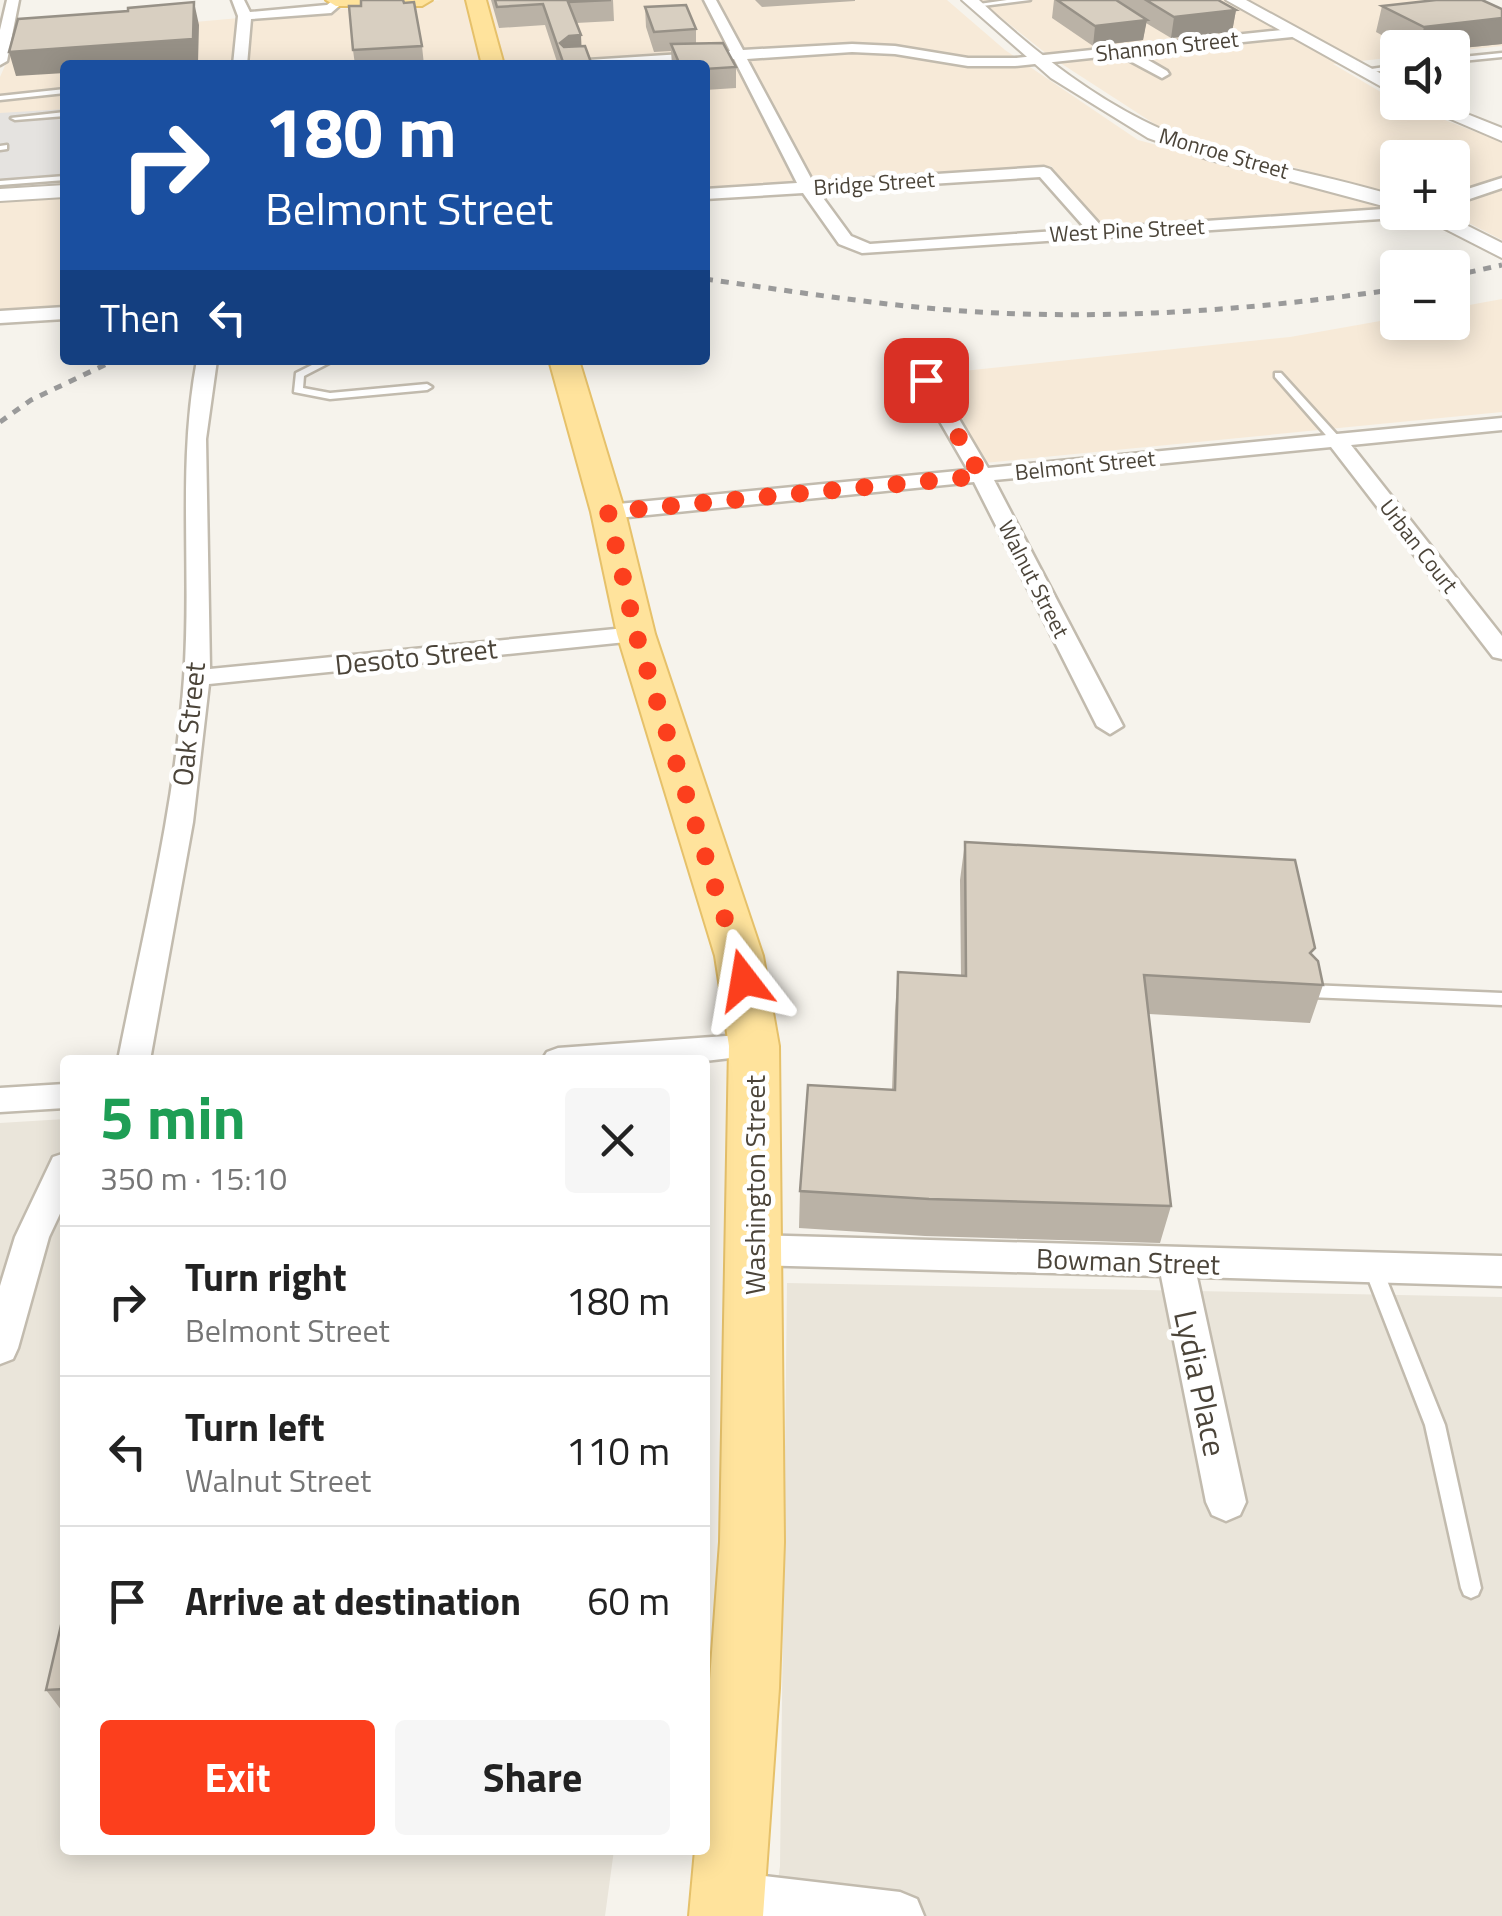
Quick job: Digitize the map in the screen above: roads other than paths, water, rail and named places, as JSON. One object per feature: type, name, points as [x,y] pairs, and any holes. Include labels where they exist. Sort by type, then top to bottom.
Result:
[{"type":"main road","points":[[338,0],[422,0]]},
{"type":"main road","points":[[476,0],[492,60]]},
{"type":"main road","name":"Washington Street","points":[[565,365],[608,512],[636,634],[739,956],[754,1046],[752,1542],[728,1905]]},
{"type":"street","points":[[0,61],[13,0]]},
{"type":"street","points":[[240,60],[244,6],[331,9],[338,0]]},
{"type":"street","points":[[710,0],[807,187]]},
{"type":"street","points":[[1234,0],[1380,81]]},
{"type":"street","name":"Monroe Street","points":[[973,3],[1041,60],[1127,120],[1158,135],[1380,199]]},
{"type":"street","points":[[1139,28],[1166,46]]},
{"type":"street","name":"Shannon Street","points":[[655,60],[877,48],[968,62],[1041,60],[1292,33]]},
{"type":"street","points":[[599,41],[604,56],[601,60]]},
{"type":"street","points":[[1122,51],[1162,74]]},
{"type":"street","points":[[1465,120],[1502,135]]},
{"type":"street","name":"Bridge Street","points":[[710,194],[1044,172],[1097,231]]},
{"type":"street","points":[[1470,194],[1502,183]]},
{"type":"street","name":"West Pine Street","points":[[807,187],[845,240],[868,249],[1380,214]]},
{"type":"street","points":[[0,195],[60,191]]},
{"type":"street","points":[[1460,230],[1502,251]]},
{"type":"street","points":[[0,318],[60,313]]},
{"type":"street","name":"Oak Street","points":[[135,1055],[174,845],[196,678],[196,447],[205,372]]},
{"type":"street","name":"Walnut Street","points":[[926,380],[981,476],[1110,726]]},
{"type":"street","name":"Belmont Street","points":[[608,512],[1502,424]]},
{"type":"street","name":"Urban Court","points":[[1336,440],[1502,652]]},
{"type":"street","name":"Desoto Street","points":[[196,678],[636,634]]},
{"type":"street","points":[[628,1055],[754,1046]]},
{"type":"street","points":[[0,1100],[60,1096]]},
{"type":"street","points":[[0,1348],[32,1237],[60,1177]]},
{"type":"street","name":"Bowman Street","points":[[754,1250],[1502,1270]]},
{"type":"street","name":"Lydia Place","points":[[1176,1263],[1226,1502]]},
{"type":"street","points":[[728,1905],[900,1916]]},
{"type":"lane","points":[[973,3],[1027,0]]},
{"type":"lane","points":[[1470,58],[1502,55]]},
{"type":"lane","points":[[1362,71],[1380,69]]},
{"type":"lane","points":[[0,98],[60,92]]},
{"type":"lane","points":[[15,118],[60,114]]},
{"type":"lane","points":[[0,183],[60,178]]},
{"type":"lane","points":[[319,365],[299,374],[298,390],[330,396],[428,387]]},
{"type":"lane","points":[[1278,375],[1336,440]]},
{"type":"lane","points":[[1310,990],[1502,999]]},
{"type":"lane","points":[[1374,1268],[1435,1426],[1472,1588]]},
{"type":"railway","points":[[1470,272],[1502,265]]},
{"type":"railway","points":[[710,280],[931,308],[1072,315],[1236,308],[1380,291]]},
{"type":"railway","points":[[0,422],[31,400],[104,365]]}]
